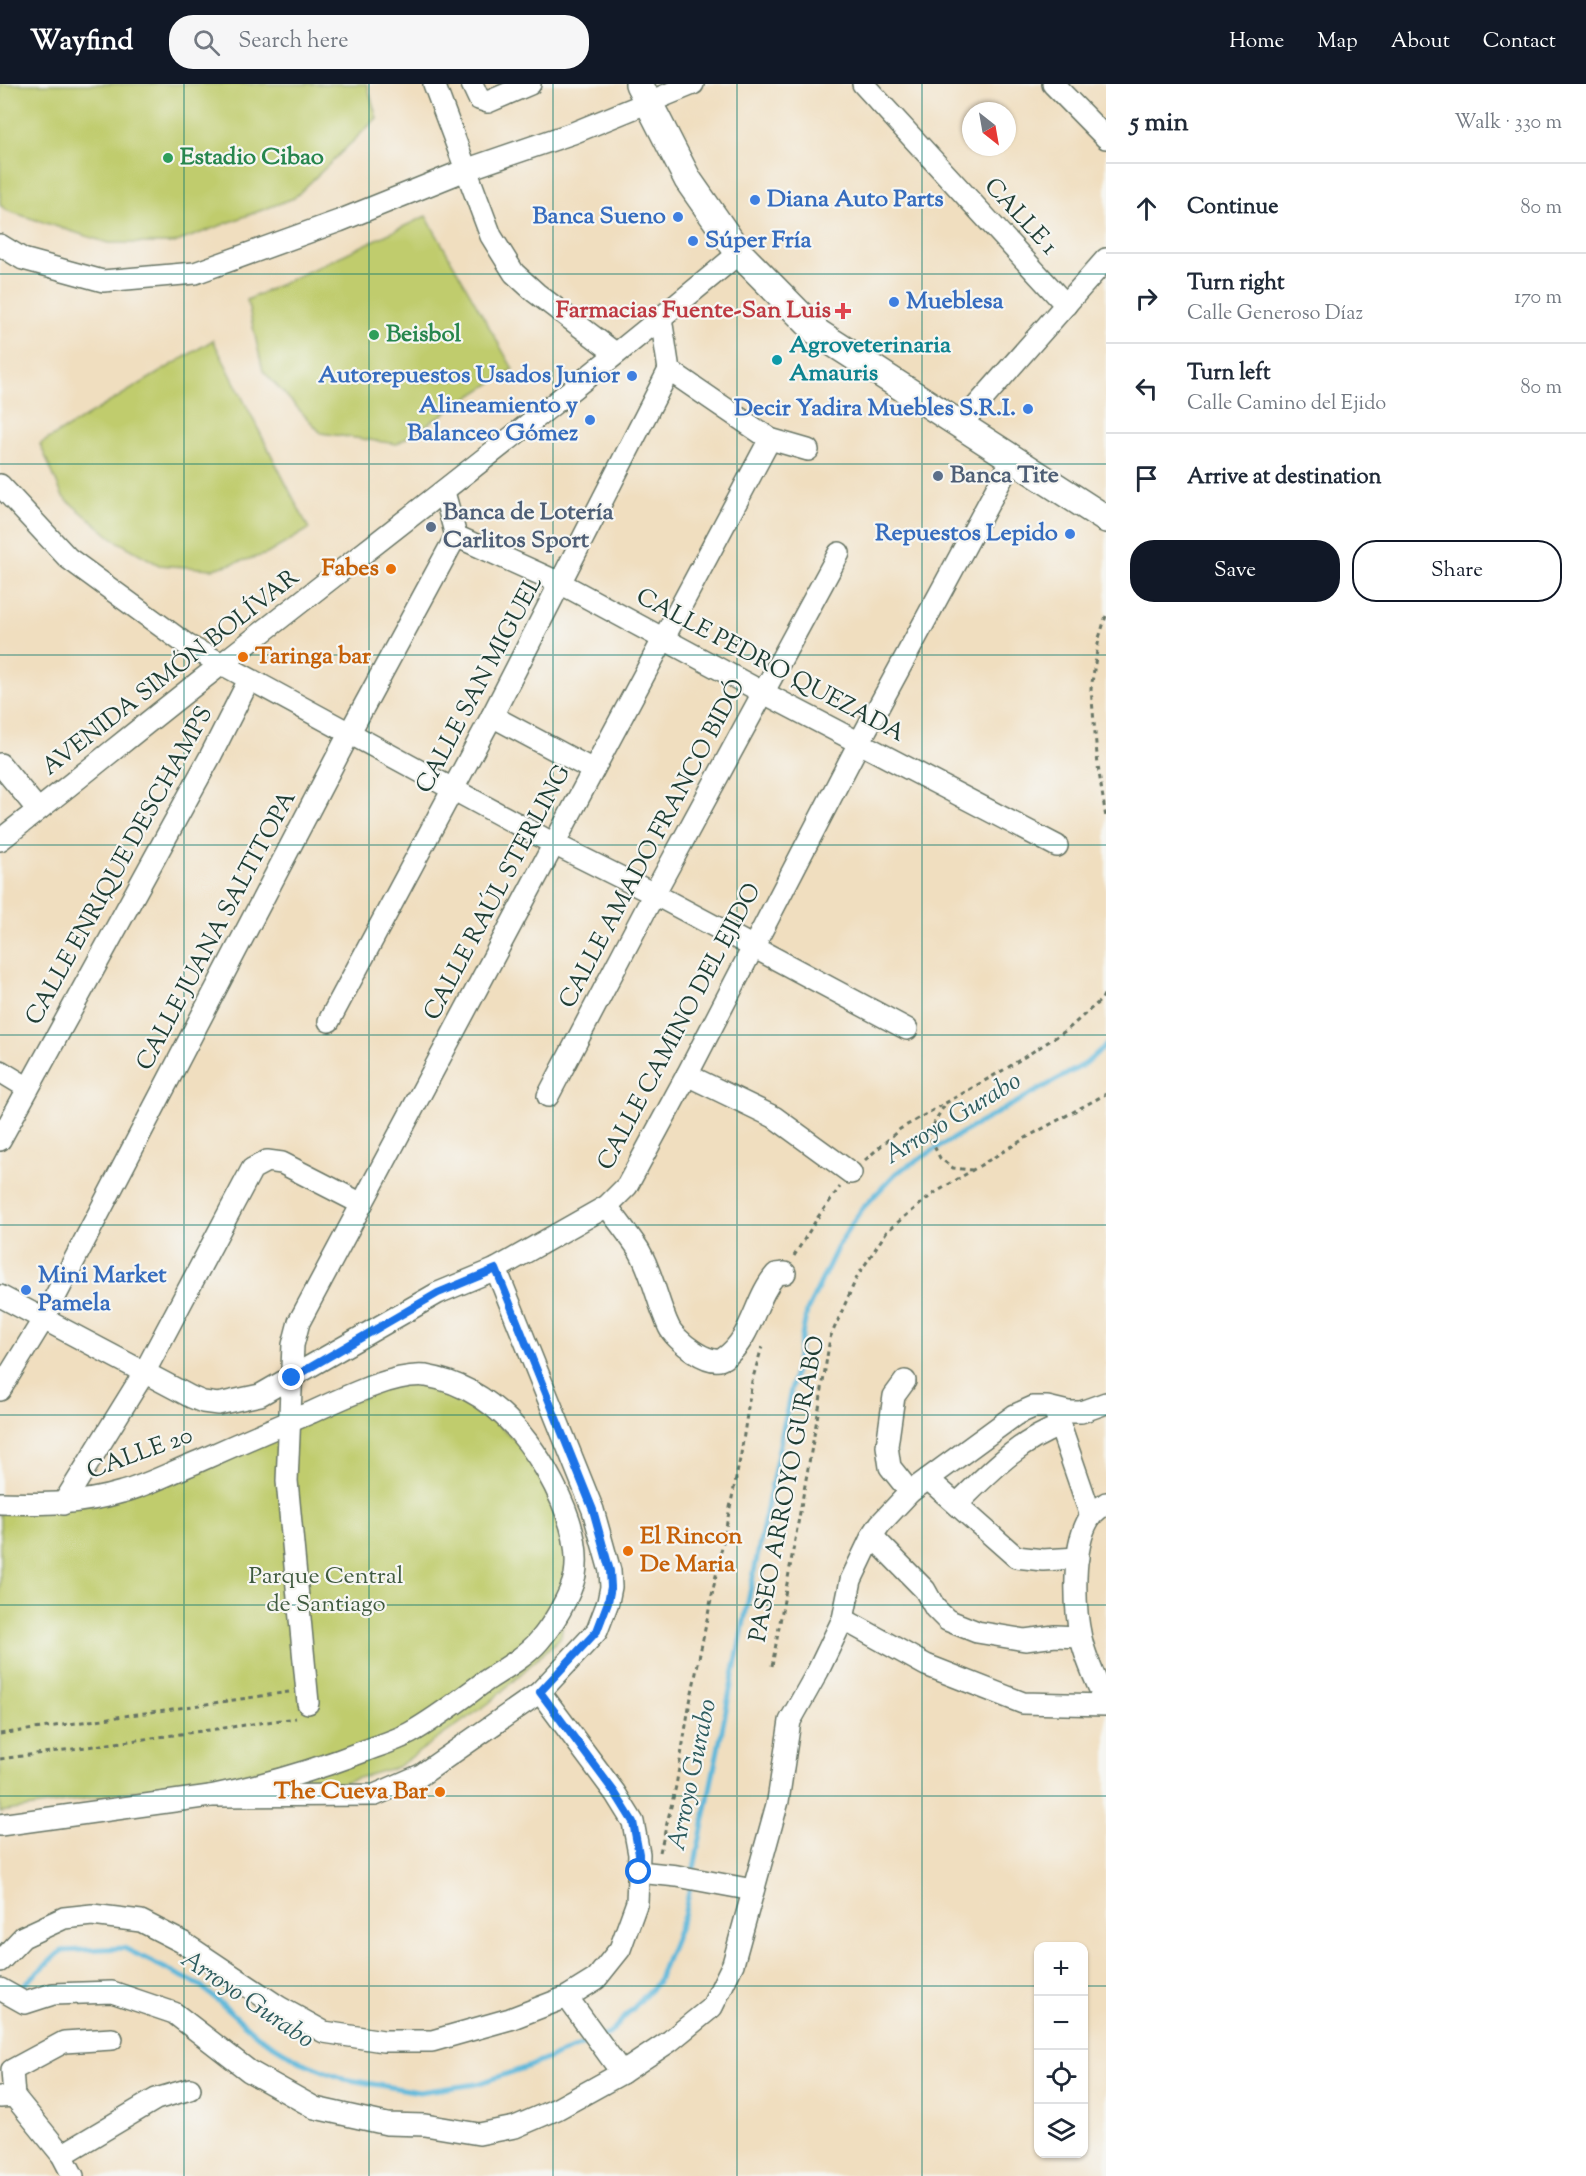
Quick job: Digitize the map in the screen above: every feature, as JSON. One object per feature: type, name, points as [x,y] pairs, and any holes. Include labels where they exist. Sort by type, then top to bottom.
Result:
[{"type":"main road","points":[[643,93],[688,180],[739,253],[818,333],[1106,519]]},
{"type":"street","points":[[434,84],[468,170],[490,236],[514,273],[536,293],[615,353]]},
{"type":"street","points":[[472,84],[476,94],[483,102],[488,102],[524,85]]},
{"type":"street","points":[[0,245],[22,259],[103,281],[195,273],[573,133],[643,93],[693,84]]},
{"type":"street","name":"CALLE 1","points":[[863,84],[1066,305]]},
{"type":"street","points":[[1053,84],[1106,138]]},
{"type":"street","name":"AVENIDA SIMÓN BOLÍVAR","points":[[0,840],[444,492],[739,253]]},
{"type":"street","points":[[959,426],[1106,259]]},
{"type":"street","points":[[661,318],[669,370],[770,439],[808,450]]},
{"type":"street","name":"CALLE SAN MIGUEL","points":[[329,1021],[455,789],[562,584],[669,370]]},
{"type":"street","name":"CALLE RAÚL STERLING","points":[[299,1704],[287,1481],[293,1345],[299,1322],[770,439]]},
{"type":"street","name":"CALLE CAMINO DEL EJIDO","points":[[0,1296],[191,1397],[203,1402],[218,1404],[260,1395],[438,1293],[496,1269],[607,1206],[627,1186],[859,743],[1013,458]]},
{"type":"street","points":[[0,485],[68,558],[188,645],[554,844],[654,894],[907,1029]]},
{"type":"street","points":[[444,492],[456,536]]},
{"type":"street","name":"CALLE PEDRO QUEZADA","points":[[456,536],[562,584],[762,692],[1057,846]]},
{"type":"street","name":"CALLE JUANA SALTITOPA","points":[[0,1390],[43,1320],[350,732],[456,536]]},
{"type":"street","name":"CALLE AMADO FRANCO BIDÓ","points":[[548,1096],[762,692],[839,553]]},
{"type":"street","name":"CALLE ENRIQUE DESCHAMPS","points":[[0,1140],[210,757],[249,680]]},
{"type":"street","points":[[492,716],[593,770]]},
{"type":"street","points":[[0,764],[38,810]]},
{"type":"street","points":[[0,1071],[28,1088]]},
{"type":"street","points":[[687,1075],[774,1117],[851,1173]]},
{"type":"street","points":[[63,1504],[144,1373],[252,1169],[267,1161],[282,1163],[362,1204]]},
{"type":"street","points":[[607,1206],[639,1250],[670,1329],[703,1358],[715,1361],[727,1356],[747,1333],[769,1282],[776,1274],[785,1272]]},
{"type":"street","points":[[0,1826],[210,1796],[375,1795],[421,1775],[540,1692],[597,1631],[610,1594],[610,1571],[593,1510],[496,1269]]},
{"type":"street","name":"CALLE 20","points":[[0,1503],[63,1504],[97,1499],[142,1485],[363,1389],[405,1377],[428,1377],[451,1382],[476,1393],[512,1424],[542,1464],[565,1507],[576,1556],[575,1577],[559,1612],[538,1642],[509,1665],[409,1733],[304,1772],[258,1786],[210,1796]]},
{"type":"street","points":[[905,1381],[894,1396],[887,1446],[890,1467],[910,1492]]},
{"type":"street","points":[[957,1504],[1001,1461],[1043,1433],[1057,1418],[1068,1412],[1081,1412],[1106,1403]]},
{"type":"street","points":[[8,1994],[25,2003],[53,1994],[112,1992],[174,2013],[249,2071],[315,2108],[387,2124],[425,2125],[479,2133],[515,2127],[557,2109],[622,2073],[670,2041],[712,2007],[733,1964],[778,1801],[790,1722],[843,1619],[851,1580],[880,1524],[910,1492],[1016,1415],[1033,1407],[1057,1418],[1099,1509],[1082,1536],[1078,1558],[1077,1600],[1080,1637],[1106,1704],[1023,1703],[926,1665],[843,1619]]},
{"type":"street","points":[[928,1479],[1016,1557],[1043,1560],[1078,1558]]},
{"type":"street","points":[[872,1536],[925,1590],[934,1608],[947,1620],[977,1632],[1024,1640],[1055,1636],[1080,1637]]},
{"type":"street","points":[[0,1961],[23,1936],[64,1918],[92,1915],[141,1921],[182,1942],[279,2007],[324,2032],[383,2041],[432,2041],[510,2019],[567,1997],[596,1979],[620,1949],[646,1873],[639,1854],[633,1822],[615,1793],[540,1692]]},
{"type":"street","points":[[646,1873],[677,1876],[753,1890]]},
{"type":"street","points":[[567,1997],[622,2073]]},
{"type":"street","points":[[73,2176],[62,2155],[7,2096],[12,2070],[64,2042],[112,2039]]},
{"type":"street","points":[[62,2155],[156,2099],[190,2089]]},
{"type":"path","points":[[1106,616],[1099,638],[1091,689],[1098,766],[1106,818]]},
{"type":"path","points":[[785,1272],[818,1217],[851,1173],[900,1129],[945,1105],[1067,1030],[1102,999],[1106,990]]},
{"type":"path","name":"PASEO ARROYO GURABO","points":[[772,1666],[830,1338],[857,1277],[887,1231],[933,1194],[1029,1136],[1106,1094]]},
{"type":"path","points":[[945,1105],[935,1121],[930,1138],[940,1158],[953,1168],[974,1170]]},
{"type":"path","points":[[646,1873],[676,1786],[689,1707],[741,1454],[752,1381],[764,1339]]},
{"type":"path","points":[[0,1734],[299,1704]]},
{"type":"path","points":[[0,1758],[299,1704]]},
{"type":"green space","name":"Estadio Cibao","points":[[0,84],[367,84],[377,118],[294,198],[174,243],[108,243],[8,211],[0,205]]},
{"type":"green space","name":"Beisbol","points":[[426,216],[513,369],[397,444],[321,433],[263,371],[247,300]]},
{"type":"green space","points":[[213,340],[309,529],[267,554],[213,569],[159,565],[115,540],[63,497],[40,444]]},
{"type":"green space","name":"Parque Central de Santiago","points":[[419,1376],[477,1406],[542,1464],[575,1577],[566,1597],[561,1637],[489,1703],[397,1767],[340,1783],[256,1772],[0,1812],[0,1512],[97,1499]]},
{"type":"waterway","name":"Arroyo Gurabo","points":[[693,1873],[807,1311],[839,1244],[861,1210],[896,1173],[972,1127],[1085,1064],[1106,1045]]},
{"type":"waterway","name":"Arroyo Gurabo","points":[[601,2037],[609,2034],[657,1983],[684,1916],[691,1882]]},
{"type":"waterway","name":"Arroyo Gurabo","points":[[15,1993],[61,1951],[124,1948],[201,1986],[258,2036],[301,2062],[344,2079],[419,2092],[477,2084],[592,2041]]},
{"type":"place","name":"Estadio Cibao","points":[[168,158]]},
{"type":"place","name":"Diana Auto Parts","points":[[755,200]]},
{"type":"place","name":"Banca Sueno","points":[[678,217]]},
{"type":"place","name":"Súper Fría","points":[[693,241]]},
{"type":"place","name":"Mueblesa","points":[[894,302]]},
{"type":"place","name":"Farmacias Fuente-San Luis","points":[[843,311]]},
{"type":"place","name":"Beisbol","points":[[374,335]]},
{"type":"place","name":"Agroveterinaria Amauris","points":[[777,360]]},
{"type":"place","name":"Autorepuestos Usados Junior","points":[[632,376]]},
{"type":"place","name":"Decir Yadira Muebles S.R.I.","points":[[1028,409]]},
{"type":"place","name":"Alineamiento y Balanceo Gómez","points":[[590,420]]},
{"type":"place","name":"Banca Tite","points":[[938,476]]},
{"type":"place","name":"Banca de Lotería Carlitos Sport","points":[[431,527]]},
{"type":"place","name":"Repuestos Lepido","points":[[1070,534]]},
{"type":"place","name":"Fabes","points":[[391,569]]},
{"type":"place","name":"Taringa bar","points":[[243,657]]},
{"type":"place","name":"Mini Market Pamela","points":[[26,1290]]},
{"type":"place","name":"El Rincon De Maria","points":[[628,1551]]},
{"type":"place","name":"The Cueva Bar","points":[[440,1792]]},
{"type":"route","points":[[292,1378],[438,1293],[496,1269],[593,1510],[610,1571],[611,1587],[608,1602],[597,1631],[540,1692],[615,1793],[633,1822],[639,1854],[639,1872]]}]
